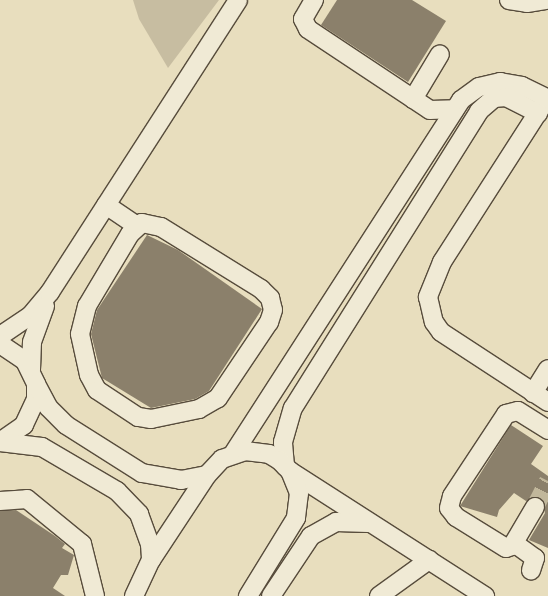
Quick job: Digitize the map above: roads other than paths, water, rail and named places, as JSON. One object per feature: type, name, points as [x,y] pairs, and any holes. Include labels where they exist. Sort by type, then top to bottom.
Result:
[{"type":"street","points":[[0,336],[30,316],[50,292],[238,0]]},
{"type":"street","points":[[314,0],[303,19],[305,27],[419,103],[442,112],[455,109]]},
{"type":"street","points":[[509,0],[527,3],[547,0]]},
{"type":"street","points":[[436,139],[419,103],[440,54]]},
{"type":"street","points":[[134,596],[150,560],[207,475],[233,454],[455,109],[479,87],[500,82],[522,86],[544,103]]},
{"type":"street","points":[[248,596],[296,518],[299,493],[288,468],[284,436],[293,408],[479,111],[494,98],[506,97],[544,103]]},
{"type":"street","points":[[544,103],[442,262],[428,298],[434,322],[441,332],[548,402]]},
{"type":"street","points":[[106,205],[136,226]]},
{"type":"street","points":[[149,222],[161,226],[266,293],[273,310],[269,322],[218,398],[199,409],[151,420],[132,414],[97,390],[89,374],[80,334],[87,306],[136,226],[149,222]]},
{"type":"street","points":[[0,442],[14,435],[28,419],[36,399],[33,377],[32,342],[50,292]]},
{"type":"street","points":[[0,344],[18,353],[33,377],[48,407],[66,425],[142,473],[181,480],[207,475]]},
{"type":"street","points":[[533,393],[548,369]]},
{"type":"street","points":[[536,512],[514,543],[506,548],[452,513],[450,502],[506,414],[518,411],[548,430]]},
{"type":"street","points":[[0,442],[42,447],[117,491],[138,514],[150,544],[150,560]]},
{"type":"street","points":[[233,454],[257,451],[288,468],[485,596]]},
{"type":"street","points":[[0,501],[27,499],[82,544],[95,596]]},
{"type":"street","points":[[271,596],[298,551],[320,530],[345,520],[373,524]]},
{"type":"street","points":[[514,543],[535,558],[531,570]]},
{"type":"street","points":[[379,596],[397,580],[429,560]]},
{"type":"tunnel","points":[[535,507],[548,481]]}]
